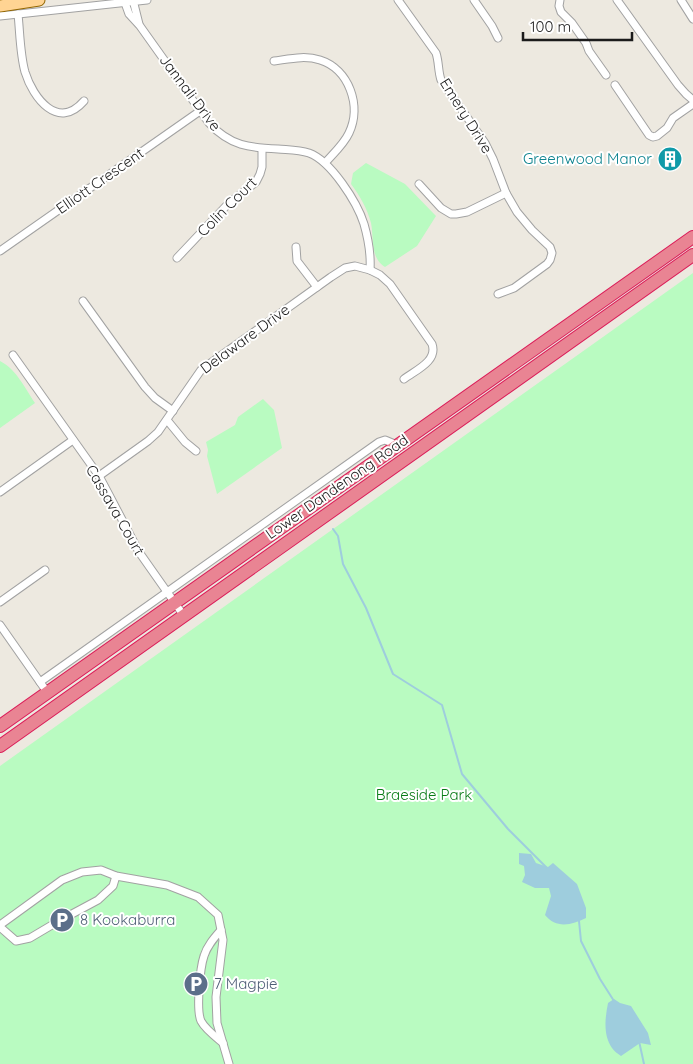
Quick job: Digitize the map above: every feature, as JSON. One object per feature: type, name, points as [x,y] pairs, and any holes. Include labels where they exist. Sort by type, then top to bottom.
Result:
[{"type":"highway","name":"Lower Dandenong Road","points":[[0,726],[43,687],[170,598],[397,445],[693,237]]},
{"type":"highway","name":"Lower Dandenong Road","points":[[0,746],[693,255]]},
{"type":"main road","points":[[0,6],[39,0]]},
{"type":"street","points":[[0,16],[147,0]]},
{"type":"street","name":"Emery Drive","points":[[398,0],[436,53],[441,80],[485,143],[506,193],[517,212],[550,247],[552,252],[552,256],[547,264],[514,288],[498,294]]},
{"type":"street","points":[[474,0],[498,38]]},
{"type":"street","points":[[560,0],[561,12],[572,23],[606,75]]},
{"type":"street","points":[[615,85],[653,137],[667,128],[672,120],[693,102],[682,91],[617,0]]},
{"type":"street","points":[[681,0],[693,19]]},
{"type":"street","name":"Jannali Drive","points":[[124,1],[129,14],[140,26],[200,111],[216,130],[228,140],[251,148],[300,151],[316,157],[325,163],[356,206],[364,224],[369,252],[366,269]]},
{"type":"street","name":"Jannali Drive","points":[[133,1],[140,26]]},
{"type":"street","points":[[18,14],[22,60],[29,81],[41,100],[53,111],[63,114],[79,108],[84,101]]},
{"type":"street","points":[[274,61],[304,57],[321,60],[336,70],[351,90],[354,106],[353,124],[345,140],[325,163]]},
{"type":"street","name":"Elliott Crescent","points":[[0,251],[200,111]]},
{"type":"street","name":"Colin Court","points":[[178,258],[228,204],[256,182],[262,168],[262,149]]},
{"type":"street","points":[[419,184],[441,208],[451,214],[467,212],[506,193]]},
{"type":"street","points":[[296,247],[297,260],[317,287]]},
{"type":"street","points":[[366,269],[380,275],[390,284],[434,347],[431,359],[404,379]]},
{"type":"street","name":"Delaware Drive","points":[[99,476],[158,432],[201,370],[338,273],[366,269]]},
{"type":"street","points":[[83,300],[145,387],[155,398],[173,411]]},
{"type":"street","name":"Cassava Court","points":[[13,355],[99,476],[139,552],[184,616]]},
{"type":"street","points":[[167,420],[185,442],[196,451]]},
{"type":"street","points":[[0,492],[73,440]]},
{"type":"street","name":"Lower Dandenong Road","points":[[170,598],[382,440],[390,441],[397,445]]},
{"type":"street","points":[[0,602],[45,570]]},
{"type":"street","points":[[0,625],[43,687]]},
{"type":"street","points":[[116,876],[112,886],[98,900],[30,938],[16,941],[0,926],[62,880],[82,872],[101,870],[116,876],[167,885],[198,897],[218,915],[223,940],[216,997],[217,1023],[229,1064]]},
{"type":"street","points":[[221,930],[209,945],[203,957],[198,1001],[201,1021],[224,1044]]},
{"type":"green space","points":[[366,163],[405,184],[436,216],[417,246],[385,267],[380,263],[375,253],[371,223],[367,212],[351,184],[353,173]]},
{"type":"green space","name":"Braeside Park","points":[[693,273],[693,1064],[0,1064],[0,766]]},
{"type":"green space","points":[[0,361],[11,369],[35,403],[0,428]]},
{"type":"green space","points":[[263,399],[274,410],[282,448],[217,494],[207,456],[206,442],[235,425],[238,417]]},
{"type":"water","points":[[519,853],[531,854],[536,863],[548,867],[553,863],[577,884],[586,908],[586,918],[570,924],[559,924],[549,919],[545,915],[551,896],[549,888],[535,888],[522,882],[525,875],[524,866],[519,864]]},
{"type":"water","points":[[614,999],[631,1006],[648,1033],[651,1045],[640,1043],[621,1056],[613,1049],[607,1038],[606,1020],[608,1003]]},
{"type":"waterway","points":[[333,529],[338,536],[343,564],[366,608],[393,674],[442,705],[462,774],[508,829],[547,868]]},
{"type":"waterway","points":[[579,921],[581,941],[600,979],[614,1001]]},
{"type":"waterway","points":[[639,1041],[644,1064]]},
{"type":"place","name":"Greenwood Manor","points":[[670,159]]},
{"type":"place","name":"8 Kookaburra","points":[[62,920]]},
{"type":"place","name":"7 Magpie","points":[[196,984]]}]
